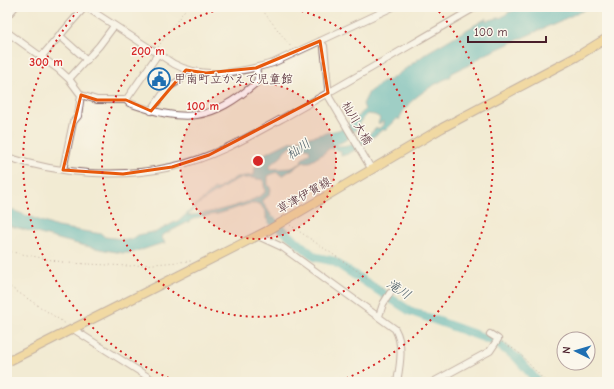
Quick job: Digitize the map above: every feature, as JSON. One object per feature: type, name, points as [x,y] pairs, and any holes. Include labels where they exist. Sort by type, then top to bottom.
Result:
[{"type":"main road","name":"草津伊賀線","points":[[7,362],[258,236],[442,128],[576,57],[607,38]]},
{"type":"street","points":[[7,16],[15,7]]},
{"type":"street","points":[[41,57],[84,8],[186,70],[206,73],[256,68],[294,53],[393,7]]},
{"type":"street","points":[[7,157],[63,170],[123,174],[150,171],[186,163],[234,144],[328,95],[476,7]]},
{"type":"street","points":[[69,78],[87,60],[114,26]]},
{"type":"street","points":[[7,32],[69,78],[81,95],[97,100],[126,100],[129,103],[151,111],[183,117],[209,113],[228,103],[257,82],[258,78],[256,68]]},
{"type":"street","points":[[60,35],[87,60]]},
{"type":"street","points":[[320,41],[324,46],[328,95]]},
{"type":"street","points":[[126,100],[156,53]]},
{"type":"street","points":[[151,111],[168,88],[180,80],[186,70]]},
{"type":"street","points":[[63,170],[73,122],[78,116],[81,95]]},
{"type":"street","name":"杣川大橋","points":[[328,95],[372,170]]},
{"type":"street","points":[[258,236],[282,247],[395,329],[400,340],[400,364],[397,382]]},
{"type":"street","points":[[379,316],[383,304],[390,294]]},
{"type":"street","points":[[73,329],[156,382]]},
{"type":"street","points":[[433,382],[492,350],[498,340],[490,334]]},
{"type":"path","points":[[156,53],[188,7]]},
{"type":"path","points":[[260,7],[294,53]]},
{"type":"path","points":[[284,221],[390,294]]},
{"type":"path","points":[[7,251],[73,264],[130,266],[192,261]]},
{"type":"path","points":[[7,285],[73,329]]},
{"type":"path","points":[[498,340],[518,352],[546,382]]},
{"type":"highlighted area","points":[[320,41],[328,93],[209,155],[172,167],[123,174],[63,170],[81,95],[97,100],[126,100],[151,111],[186,70],[206,73],[256,68]]},
{"type":"water","points":[[527,7],[591,7],[482,56],[471,64],[452,73],[450,77],[435,84],[413,100],[402,113],[399,120],[398,118],[386,130],[382,130],[362,146],[348,154],[341,156],[341,151],[330,148],[310,162],[304,162],[282,176],[277,172],[268,176],[268,184],[271,191],[266,198],[262,200],[271,215],[271,219],[283,228],[278,228],[266,219],[266,213],[260,204],[249,204],[218,214],[198,217],[161,236],[165,243],[134,252],[123,253],[80,245],[7,225],[7,208],[57,227],[102,234],[105,237],[131,240],[138,235],[152,232],[154,233],[181,219],[214,189],[218,189],[236,177],[254,175],[255,167],[259,164],[256,158],[289,142],[346,128],[353,118],[355,119],[365,110],[363,104],[369,92],[384,81],[390,80],[428,52],[487,18],[486,21],[502,17],[509,12]],"holes":[[[367,114],[375,115],[380,118],[378,123],[379,124],[383,121],[383,125],[378,129],[377,127],[368,135],[356,142],[344,146],[332,145],[338,144],[348,138]],[[293,145],[309,149],[310,152],[301,160],[302,163],[291,168],[269,169],[271,164],[280,158],[285,150]],[[250,178],[263,180],[265,192],[258,197],[239,205],[217,211],[187,216],[197,205],[237,179]]]},
{"type":"waterway","name":"滝川","points":[[272,221],[315,257],[333,261],[410,311],[493,341],[516,357],[538,382]]},
{"type":"place","name":"甲南町立かえで児童館","points":[[159,79]]},
{"type":"water label","name":"杣川","points":[[298,149]]}]
